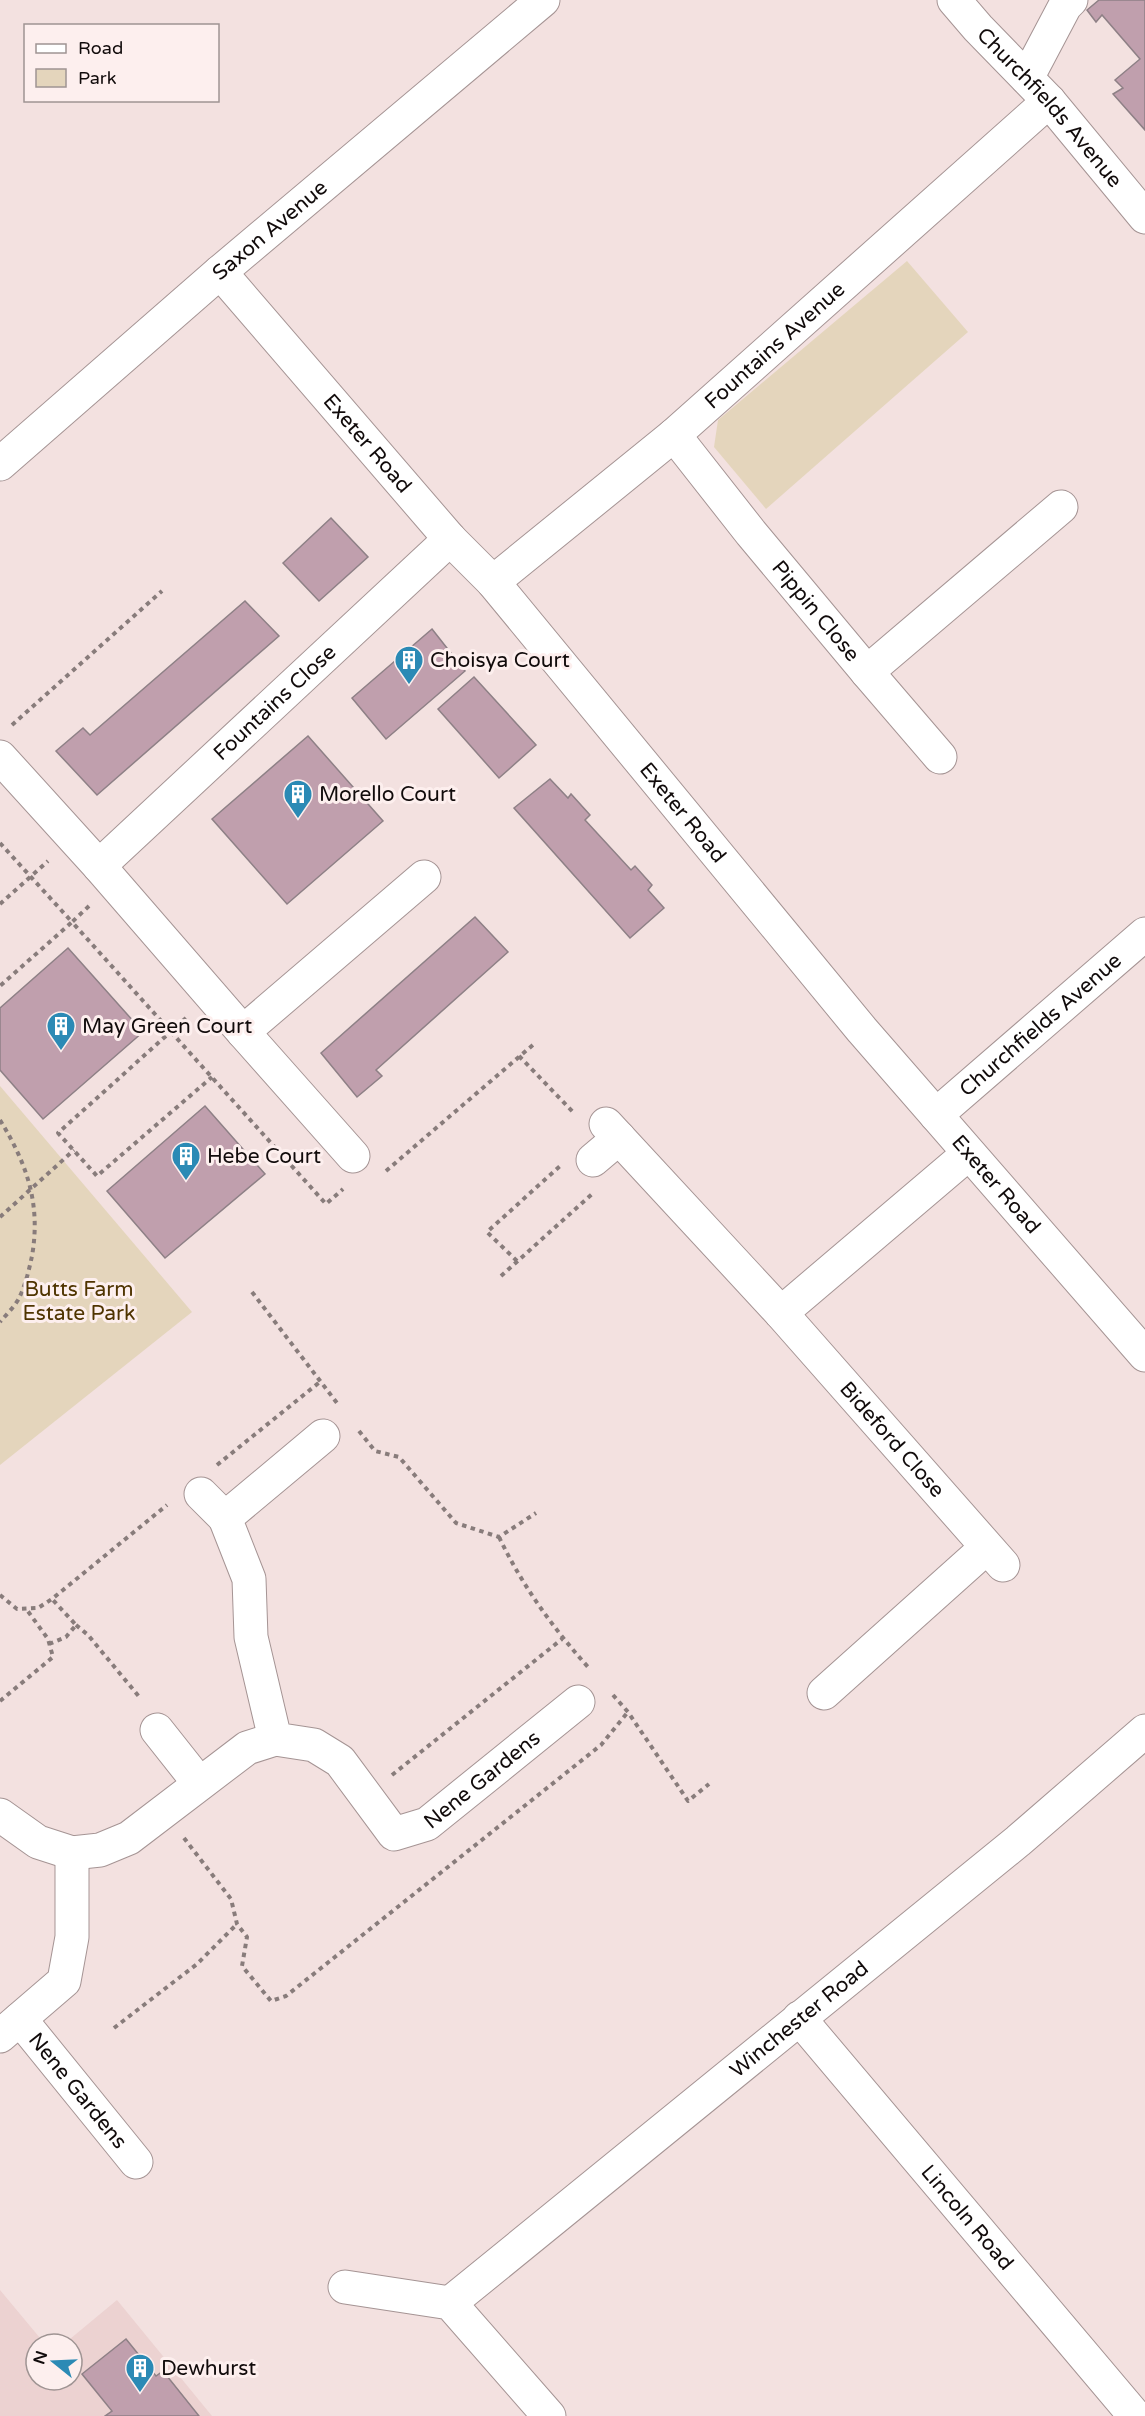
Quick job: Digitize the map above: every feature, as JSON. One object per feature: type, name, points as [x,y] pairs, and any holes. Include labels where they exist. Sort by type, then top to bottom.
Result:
[{"type":"street","name":"Saxon Avenue","points":[[0,464],[220,272],[543,0]]},
{"type":"street","name":"Churchfields Avenue","points":[[954,0],[1038,90],[1145,217]]},
{"type":"street","points":[[1038,90],[1065,6],[1071,0]]},
{"type":"street","name":"Fountains Avenue","points":[[494,582],[674,435],[1038,90]]},
{"type":"street","name":"Exeter Road","points":[[220,272],[450,539],[494,582],[862,1030],[1143,1349]]},
{"type":"street","name":"Pippin Close","points":[[674,435],[751,533],[867,672],[1061,507]]},
{"type":"street","name":"Fountains Close","points":[[106,874],[450,539]]},
{"type":"street","points":[[867,672],[940,757]]},
{"type":"street","points":[[3,744],[74,838],[359,1163]]},
{"type":"street","points":[[243,1032],[424,877]]},
{"type":"street","name":"Churchfields Avenue","points":[[936,1115],[1145,934]]},
{"type":"street","points":[[578,1161],[620,1140]]},
{"type":"street","name":"Bideford Close","points":[[620,1140],[782,1312],[994,1557],[824,1693]]},
{"type":"street","points":[[782,1312],[969,1154]]},
{"type":"street","points":[[225,1518],[322,1436]]},
{"type":"street","points":[[206,1482],[225,1518],[249,1579],[251,1637],[275,1739]]},
{"type":"street","name":"Nene Gardens","points":[[0,1815],[38,1842],[72,1853],[100,1850],[129,1838],[247,1748],[275,1739],[314,1745],[340,1761],[394,1834],[427,1824],[578,1702]]},
{"type":"street","points":[[157,1730],[199,1784]]},
{"type":"street","name":"Winchester Road","points":[[450,2303],[1018,1841],[1145,1731]]},
{"type":"street","name":"Nene Gardens","points":[[72,1853],[72,1937],[64,1981],[10,2028],[136,2162]]},
{"type":"street","name":"Lincoln Road","points":[[799,2018],[1135,2416]]},
{"type":"street","points":[[345,2287],[450,2303],[549,2416]]},
{"type":"path","points":[[3,744],[162,591]]},
{"type":"path","points":[[0,904],[74,838]]},
{"type":"path","points":[[0,843],[326,1204],[359,1163],[378,1178],[534,1044]]},
{"type":"path","points":[[0,986],[72,922],[106,874]]},
{"type":"path","points":[[211,995],[58,1132],[97,1176],[212,1077]]},
{"type":"path","points":[[501,1276],[615,1173],[620,1140],[574,1113],[519,1056]]},
{"type":"path","points":[[0,1120],[15,1144],[32,1189],[36,1231],[29,1271],[18,1299],[0,1322]]},
{"type":"path","points":[[0,1217],[74,1150]]},
{"type":"path","points":[[517,1260],[487,1232],[578,1161]]},
{"type":"path","points":[[252,1292],[341,1408]]},
{"type":"path","points":[[206,1482],[321,1381]]},
{"type":"path","points":[[355,1426],[375,1451],[399,1457],[456,1523],[499,1537],[536,1513]]},
{"type":"path","points":[[0,1595],[17,1609],[38,1608],[168,1504]]},
{"type":"path","points":[[52,1599],[88,1635],[144,1702],[157,1730]]},
{"type":"path","points":[[0,1701],[52,1657],[50,1644],[27,1610]]},
{"type":"path","points":[[50,1644],[66,1637],[76,1625]]},
{"type":"path","points":[[365,1796],[562,1639]]},
{"type":"path","points":[[163,1811],[231,1899],[237,1923],[247,1937],[242,1966],[271,2001],[286,1996],[601,1745],[628,1712]]},
{"type":"path","points":[[114,2028],[197,1964],[237,1923]]},
{"type":"shaded area","points":[[0,2290],[35,2332],[24,2332],[24,2392],[84,2392],[84,2332],[78,2332],[117,2300],[212,2416],[0,2416]]},
{"type":"green space","points":[[907,261],[968,332],[766,509],[714,447],[718,420]]},
{"type":"green space","name":"Butts Farm Estate Park","points":[[0,1086],[192,1312],[0,1465]]},
{"type":"building","points":[[1099,0],[1145,0],[1145,130],[1113,94],[1123,88],[1115,80],[1140,59],[1102,15],[1096,22],[1087,10]]},
{"type":"building","points":[[331,518],[368,557],[319,601],[283,563]]},
{"type":"building","points":[[245,601],[279,636],[97,795],[56,751],[83,728],[90,735]]},
{"type":"building","name":"Choisya Court","points":[[432,629],[465,671],[386,739],[352,698]]},
{"type":"building","points":[[474,677],[536,745],[499,778],[438,709]]},
{"type":"building","name":"Morello Court","points":[[308,736],[383,821],[287,904],[212,819]]},
{"type":"building","points":[[550,779],[568,798],[571,794],[590,815],[585,820],[631,870],[635,866],[652,885],[648,890],[664,908],[630,938],[514,808]]},
{"type":"building","points":[[475,917],[508,952],[376,1070],[382,1076],[357,1097],[321,1053]]},
{"type":"building","name":"May Green Court","points":[[68,948],[143,1032],[43,1119],[0,1070],[0,1008]]},
{"type":"building","name":"Hebe Court","points":[[205,1106],[265,1174],[165,1258],[107,1191]]},
{"type":"building","name":"Dewhurst","points":[[126,2339],[156,2376],[163,2371],[199,2416],[105,2416],[112,2411],[84,2376],[84,2372]]},
{"type":"place","name":"Choisya Court","points":[[409,686]]},
{"type":"place","name":"Morello Court","points":[[298,820]]},
{"type":"place","name":"May Green Court","points":[[61,1052]]},
{"type":"place","name":"Hebe Court","points":[[186,1182]]},
{"type":"place","name":"Dewhurst","points":[[140,2394]]}]
